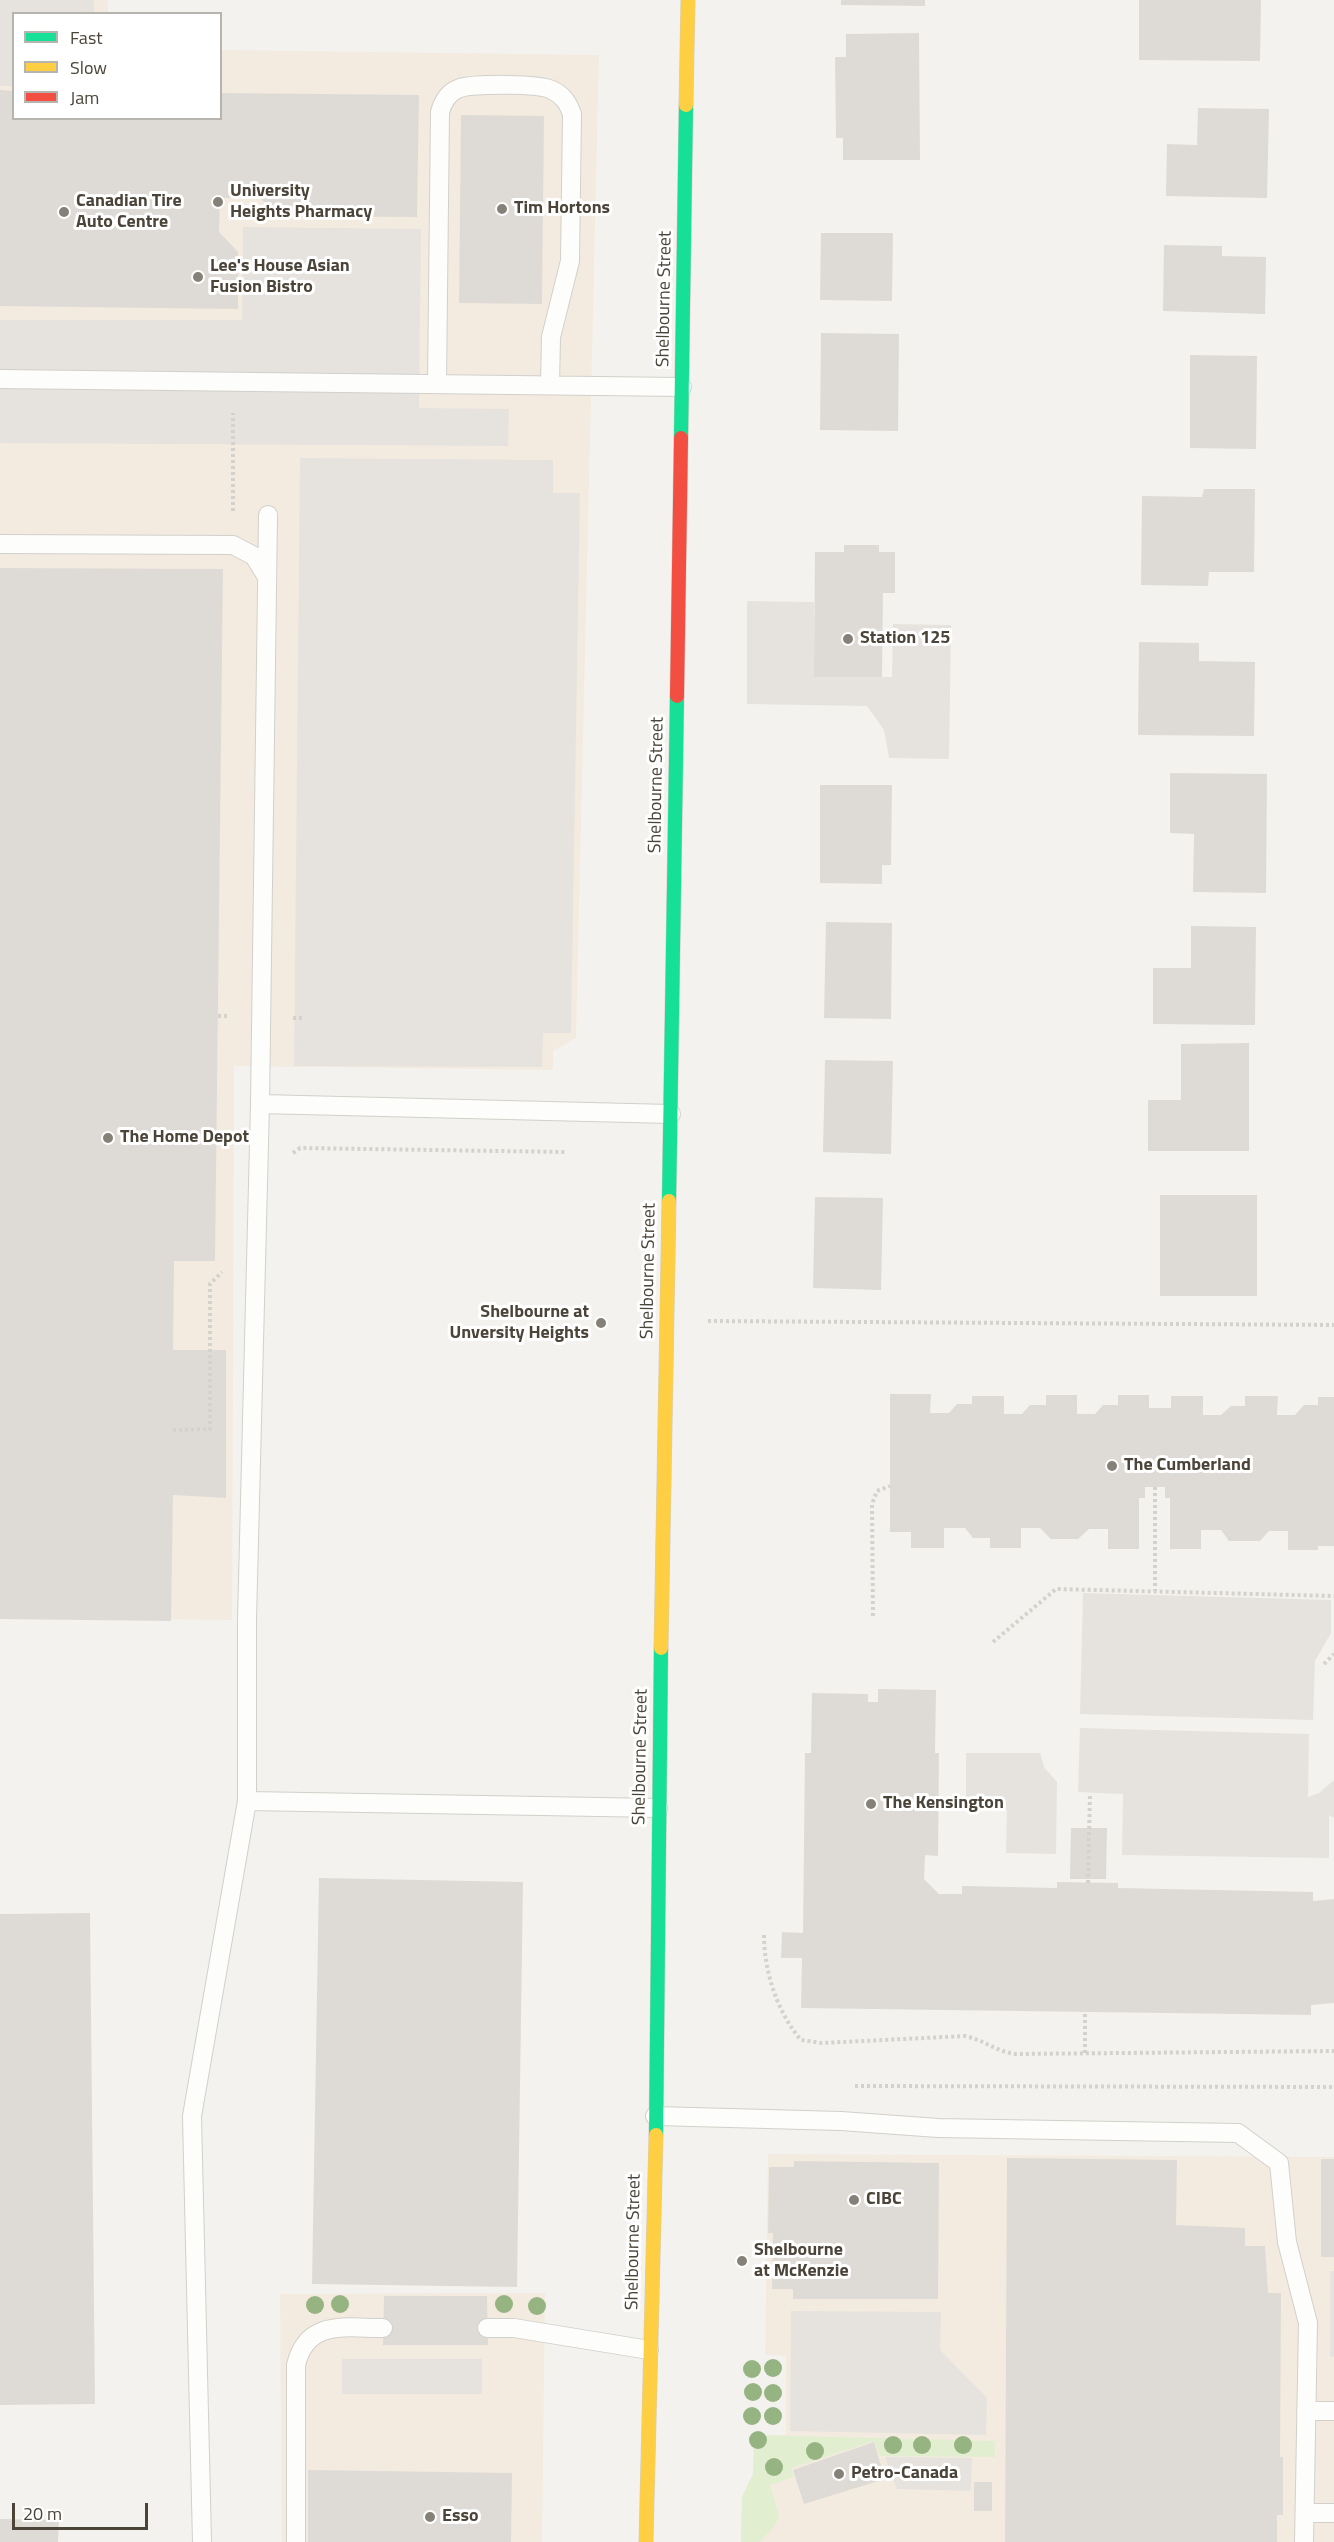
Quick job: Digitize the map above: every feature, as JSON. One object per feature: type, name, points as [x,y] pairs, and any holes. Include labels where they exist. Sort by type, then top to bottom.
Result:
[{"type":"main road","name":"Shelbourne Street","points":[[646,2542],[655,2116],[665,1320],[671,1114],[688,0]]},
{"type":"lane","points":[[436,384],[440,112],[443,101],[459,88],[536,85],[560,94],[568,103],[572,114],[570,261],[551,337],[550,385]]},
{"type":"lane","points":[[0,379],[682,387]]},
{"type":"lane","points":[[202,2542],[192,2116],[247,1801],[247,1620],[260,1160],[268,515]]},
{"type":"lane","points":[[0,544],[233,545],[254,556],[267,577]]},
{"type":"lane","points":[[260,1104],[671,1114]]},
{"type":"lane","points":[[247,1801],[658,1808]]},
{"type":"lane","points":[[655,2116],[841,2121],[938,2128],[1238,2133],[1279,2163],[1287,2242],[1308,2323],[1304,2542]]},
{"type":"lane","points":[[296,2542],[296,2365],[300,2350],[308,2339],[320,2331],[333,2328],[383,2328]]},
{"type":"lane","points":[[487,2328],[514,2328],[649,2350]]},
{"type":"lane","points":[[1306,2411],[1334,2411]]},
{"type":"lane","points":[[1305,2513],[1334,2513]]},
{"type":"path","points":[[260,1160],[290,1161],[292,1155],[300,1148],[565,1152]]},
{"type":"path","points":[[665,1320],[1334,1325]]},
{"type":"path","points":[[873,1616],[872,1504],[876,1491],[890,1486]]},
{"type":"path","points":[[1155,1487],[1155,1592]]},
{"type":"path","points":[[993,1642],[1056,1589],[1334,1596]]},
{"type":"path","points":[[1323,1664],[1334,1654]]},
{"type":"path","points":[[1088,1883],[1090,1794]]},
{"type":"path","points":[[764,1935],[764,1961],[768,1977],[791,2028],[801,2040],[822,2043],[965,2036],[984,2040],[1001,2053],[1334,2051]]},
{"type":"path","points":[[1085,2012],[1085,2053]]},
{"type":"path","points":[[848,2086],[1334,2087]]},
{"type":"shaded area","points":[[0,0],[108,0],[108,12],[12,12],[12,120],[222,120],[222,50],[599,55],[576,1038],[553,1051],[553,1070],[234,1066],[232,1620],[0,1617]]},
{"type":"shaded area","points":[[0,0],[94,0],[94,12],[12,12],[12,86],[0,86]]},
{"type":"shaded area","points":[[243,227],[421,229],[419,408],[509,409],[508,446],[0,443],[0,320],[242,320]]},
{"type":"shaded area","points":[[300,458],[553,460],[553,493],[580,493],[571,1033],[543,1033],[542,1067],[294,1066]]},
{"type":"shaded area","points":[[747,601],[814,602],[815,677],[892,677],[893,624],[951,625],[949,759],[889,758],[884,730],[867,706],[747,704]]},
{"type":"shaded area","points":[[1083,1593],[1331,1600],[1331,1633],[1315,1661],[1313,1720],[1080,1714]]},
{"type":"shaded area","points":[[1080,1728],[1309,1734],[1308,1797],[1319,1793],[1334,1780],[1334,1818],[1329,1815],[1329,1858],[1122,1855],[1123,1794],[1078,1792]]},
{"type":"shaded area","points":[[966,1753],[1040,1753],[1044,1767],[1057,1782],[1056,1854],[1006,1853],[1007,1810],[966,1809]]},
{"type":"shaded area","points":[[768,2154],[1334,2157],[1334,2542],[741,2542],[742,2497],[753,2474],[754,2435],[786,2435],[786,2356],[765,2355]]},
{"type":"shaded area","points":[[1330,2271],[1334,2271],[1334,2357],[1330,2357]]},
{"type":"shaded area","points":[[545,2293],[542,2542],[282,2542],[280,2294]]},
{"type":"shaded area","points":[[791,2311],[941,2312],[940,2350],[987,2398],[986,2435],[790,2431]]},
{"type":"shaded area","points":[[342,2359],[482,2359],[482,2394],[342,2394]]},
{"type":"shaded area","points":[[885,2457],[972,2458],[971,2491],[897,2489]]},
{"type":"green space","points":[[754,2435],[995,2441],[995,2457],[880,2456],[874,2441],[791,2468],[793,2477],[770,2485],[779,2517],[773,2528],[759,2542],[741,2542],[742,2497],[753,2474]]},
{"type":"building","points":[[841,0],[925,0],[925,6],[841,5]]},
{"type":"building","points":[[1139,0],[1261,0],[1260,61],[1139,60]]},
{"type":"building","points":[[919,33],[920,160],[843,160],[843,138],[836,138],[835,57],[846,57],[846,34]]},
{"type":"building","points":[[0,90],[12,91],[12,120],[222,120],[222,93],[419,95],[417,217],[278,216],[260,198],[220,198],[219,232],[238,252],[238,309],[0,306]]},
{"type":"building","points":[[1198,108],[1269,109],[1267,198],[1166,196],[1167,144],[1197,145]]},
{"type":"building","name":"Tim Hortons","points":[[461,115],[544,116],[542,304],[459,303]]},
{"type":"building","points":[[821,233],[893,233],[892,301],[820,300]]},
{"type":"building","points":[[1164,245],[1222,246],[1222,256],[1266,257],[1265,314],[1163,311]]},
{"type":"building","points":[[821,333],[899,334],[898,431],[820,430]]},
{"type":"building","points":[[1190,355],[1257,356],[1256,449],[1190,448]]},
{"type":"building","points":[[1204,489],[1255,489],[1254,572],[1209,572],[1208,586],[1141,585],[1142,496],[1202,497]]},
{"type":"building","name":"Station 125","points":[[844,545],[879,545],[879,552],[895,552],[895,593],[883,593],[882,677],[814,677],[815,552],[844,552]]},
{"type":"building","name":"The Home Depot","points":[[0,568],[223,569],[215,1261],[174,1261],[173,1350],[226,1350],[226,1498],[173,1495],[171,1621],[0,1619]]},
{"type":"building","points":[[1139,642],[1199,643],[1199,661],[1255,662],[1254,736],[1138,735]]},
{"type":"building","points":[[1170,773],[1267,774],[1266,893],[1193,892],[1194,834],[1170,833]]},
{"type":"building","points":[[820,785],[892,785],[891,865],[882,865],[882,884],[820,883]]},
{"type":"building","points":[[826,922],[892,923],[891,1019],[824,1018]]},
{"type":"building","points":[[1191,926],[1256,927],[1255,1025],[1153,1024],[1153,968],[1191,968]]},
{"type":"building","points":[[1249,1043],[1249,1151],[1148,1151],[1148,1100],[1181,1100],[1181,1044]]},
{"type":"building","points":[[825,1060],[893,1061],[891,1154],[823,1152]]},
{"type":"building","points":[[1160,1195],[1257,1195],[1257,1296],[1160,1296]]},
{"type":"building","points":[[815,1197],[883,1198],[881,1290],[813,1288]]},
{"type":"building","name":"The Cumberland","points":[[890,1394],[931,1394],[930,1413],[949,1413],[957,1404],[972,1404],[972,1396],[1004,1396],[1004,1414],[1022,1414],[1030,1405],[1046,1405],[1046,1395],[1077,1395],[1077,1414],[1095,1414],[1103,1405],[1118,1405],[1118,1395],[1149,1395],[1149,1408],[1171,1408],[1171,1396],[1203,1396],[1203,1415],[1221,1415],[1231,1406],[1245,1406],[1245,1396],[1278,1396],[1277,1415],[1295,1415],[1304,1405],[1318,1405],[1318,1397],[1334,1397],[1334,1546],[1318,1546],[1318,1550],[1288,1550],[1288,1531],[1269,1531],[1260,1541],[1229,1541],[1221,1530],[1201,1530],[1201,1549],[1170,1549],[1170,1498],[1165,1498],[1165,1487],[1145,1487],[1145,1498],[1139,1498],[1139,1549],[1108,1549],[1108,1529],[1089,1529],[1078,1539],[1051,1539],[1040,1528],[1021,1528],[1021,1548],[990,1548],[990,1538],[973,1538],[965,1528],[944,1528],[944,1548],[911,1548],[911,1532],[890,1532]]},
{"type":"building","name":"The Kensington","points":[[878,1689],[936,1690],[935,1753],[939,1753],[938,1856],[925,1855],[924,1879],[939,1894],[962,1894],[962,1886],[1057,1888],[1057,1882],[1118,1883],[1118,1888],[1313,1892],[1313,1901],[1334,1899],[1334,2003],[1311,2005],[1311,2015],[801,2008],[802,1958],[781,1958],[782,1932],[803,1933],[805,1753],[811,1753],[812,1693],[868,1694],[868,1702],[878,1702]]},
{"type":"building","points":[[1071,1828],[1107,1828],[1106,1879],[1070,1879]]},
{"type":"building","points":[[319,1878],[523,1882],[517,2287],[312,2284]]},
{"type":"building","points":[[90,1913],[95,2404],[0,2405],[0,1914]]},
{"type":"building","points":[[1007,2158],[1177,2160],[1176,2225],[1245,2228],[1245,2246],[1265,2246],[1268,2293],[1281,2293],[1280,2457],[1283,2457],[1283,2515],[1277,2515],[1277,2542],[1005,2542]]},
{"type":"building","points":[[1321,2159],[1334,2159],[1334,2257],[1321,2257]]},
{"type":"building","name":"CIBC","points":[[794,2161],[939,2163],[938,2299],[793,2299],[793,2289],[772,2289],[773,2233],[768,2233],[769,2167],[794,2167]]},
{"type":"building","points":[[384,2296],[487,2296],[488,2345],[383,2345]]},
{"type":"building","name":"Petro-Canada","points":[[874,2442],[885,2479],[804,2504],[793,2470]]},
{"type":"building","points":[[308,2470],[512,2473],[511,2542],[308,2542]]},
{"type":"building","points":[[974,2482],[992,2482],[992,2511],[974,2511]]},
{"type":"building","points":[[0,2519],[59,2520],[58,2542],[0,2542]]},
{"type":"traffic: fast","points":[[681,438],[686,105]]},
{"type":"traffic: fast","points":[[669,1201],[677,696]]},
{"type":"traffic: fast","points":[[656,2135],[661,1648]]},
{"type":"traffic: slow","points":[[686,105],[688,0]]},
{"type":"traffic: slow","points":[[661,1648],[669,1201]]},
{"type":"traffic: slow","points":[[646,2542],[656,2135]]},
{"type":"traffic: jam","points":[[677,696],[681,438]]},
{"type":"place","name":"University Heights Pharmacy","points":[[218,202]]},
{"type":"place","name":"Tim Hortons","points":[[502,209]]},
{"type":"place","name":"Canadian Tire Auto Centre","points":[[64,212]]},
{"type":"place","name":"Lee's House Asian Fusion Bistro","points":[[198,277]]},
{"type":"place","name":"Station 125","points":[[848,639]]},
{"type":"place","name":"The Home Depot","points":[[108,1138]]},
{"type":"place","name":"Shelbourne at Unversity Heights","points":[[601,1323]]},
{"type":"place","name":"The Cumberland","points":[[1112,1466]]},
{"type":"place","name":"The Kensington","points":[[871,1804]]},
{"type":"place","name":"CIBC","points":[[854,2200]]},
{"type":"place","name":"Shelbourne at McKenzie","points":[[742,2261]]},
{"type":"place","name":"Petro-Canada","points":[[839,2474]]},
{"type":"place","name":"Esso","points":[[430,2517]]}]
